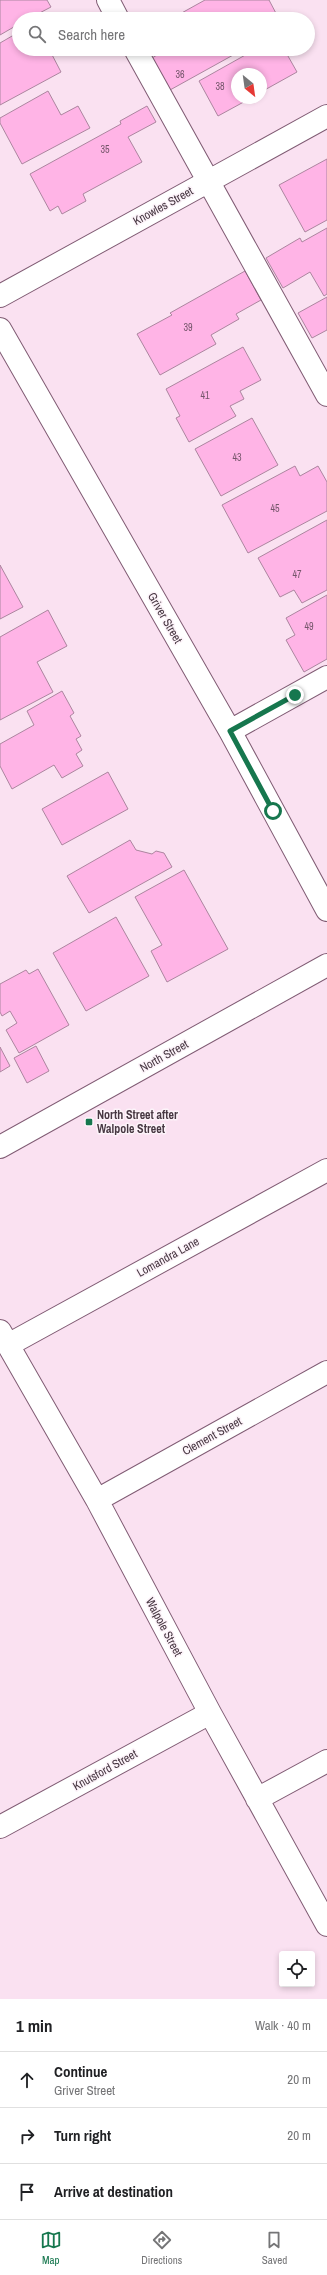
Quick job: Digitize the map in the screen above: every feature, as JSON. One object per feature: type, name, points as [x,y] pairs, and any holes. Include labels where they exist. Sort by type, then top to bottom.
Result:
[{"type":"street","points":[[108,0],[114,12]]},
{"type":"street","points":[[139,56],[327,395]]},
{"type":"street","name":"Knowles Street","points":[[0,296],[327,116]]},
{"type":"street","name":"Griver Street","points":[[0,329],[230,731],[327,910]]},
{"type":"street","points":[[230,731],[327,677]]},
{"type":"street","name":"North Street","points":[[0,1147],[327,965]]},
{"type":"street","name":"Lomandra Lane","points":[[4,1338],[327,1170]]},
{"type":"street","name":"Walpole Street","points":[[4,1338],[97,1500],[210,1713],[327,1925]]},
{"type":"street","name":"Clement Street","points":[[97,1500],[327,1372]]},
{"type":"street","name":"Knutsford Street","points":[[0,1827],[210,1713]]},
{"type":"street","points":[[257,1799],[327,1761]]},
{"type":"building","points":[[0,0],[47,0],[51,7],[41,12],[12,12],[12,28],[0,35]]},
{"type":"building","points":[[205,0],[269,0],[275,12],[183,12]]},
{"type":"building","points":[[12,36],[12,56],[53,56],[61,72],[0,105],[0,43]]},
{"type":"building","points":[[155,56],[231,56],[170,90],[152,58]]},
{"type":"building","points":[[244,56],[288,56],[297,72],[267,89],[267,68],[231,68],[231,104],[240,104],[218,116],[199,81]]},
{"type":"building","points":[[48,91],[61,115],[78,106],[90,128],[22,164],[0,123],[0,118]]},
{"type":"building","points":[[147,106],[156,122],[128,137],[142,162],[83,194],[86,201],[62,214],[58,206],[50,211],[30,174],[121,124],[120,121]]},
{"type":"building","points":[[327,159],[327,220],[305,232],[279,185]]},
{"type":"building","points":[[327,228],[327,294],[324,296],[310,272],[283,288],[266,258],[300,238],[302,242]]},
{"type":"building","points":[[245,271],[261,300],[236,314],[239,319],[211,335],[216,344],[160,375],[137,334],[172,315],[170,313]]},
{"type":"building","points":[[327,297],[327,330],[312,338],[298,313]]},
{"type":"building","points":[[243,347],[261,380],[240,391],[244,399],[230,406],[236,416],[189,442],[176,418],[180,416],[166,389]]},
{"type":"building","points":[[252,418],[278,465],[221,496],[195,449]]},
{"type":"building","points":[[295,466],[300,476],[318,466],[327,482],[327,511],[248,553],[222,505]]},
{"type":"building","points":[[327,520],[327,590],[302,603],[294,590],[280,597],[258,558]]},
{"type":"building","points":[[0,565],[23,607],[0,619]]},
{"type":"building","points":[[327,595],[327,659],[304,672],[286,640],[295,635],[286,618]]},
{"type":"building","points":[[48,610],[67,646],[37,662],[53,692],[0,720],[0,637]]},
{"type":"building","points":[[62,691],[74,713],[70,716],[81,736],[76,739],[82,750],[76,754],[83,766],[62,778],[54,765],[12,789],[0,766],[0,744],[34,725],[27,711]]},
{"type":"building","points":[[108,772],[128,809],[62,845],[42,809]]},
{"type":"building","points":[[130,840],[136,850],[152,854],[156,851],[164,853],[172,867],[89,913],[67,876]]},
{"type":"building","points":[[184,870],[228,949],[167,982],[151,951],[162,945],[135,897]]},
{"type":"building","points":[[116,917],[149,976],[86,1011],[53,953]]},
{"type":"building","points":[[38,969],[69,1025],[19,1053],[6,1030],[17,1023],[10,1011],[2,1016],[0,1012],[0,984],[26,970],[29,974]]},
{"type":"building","points":[[36,1046],[49,1071],[27,1083],[14,1058]]},
{"type":"building","points":[[0,1047],[10,1066],[0,1072]]},
{"type":"place","name":"North Street after Walpole Street","points":[[89,1122]]},
{"type":"route","points":[[273,811],[230,731],[295,695]]}]
